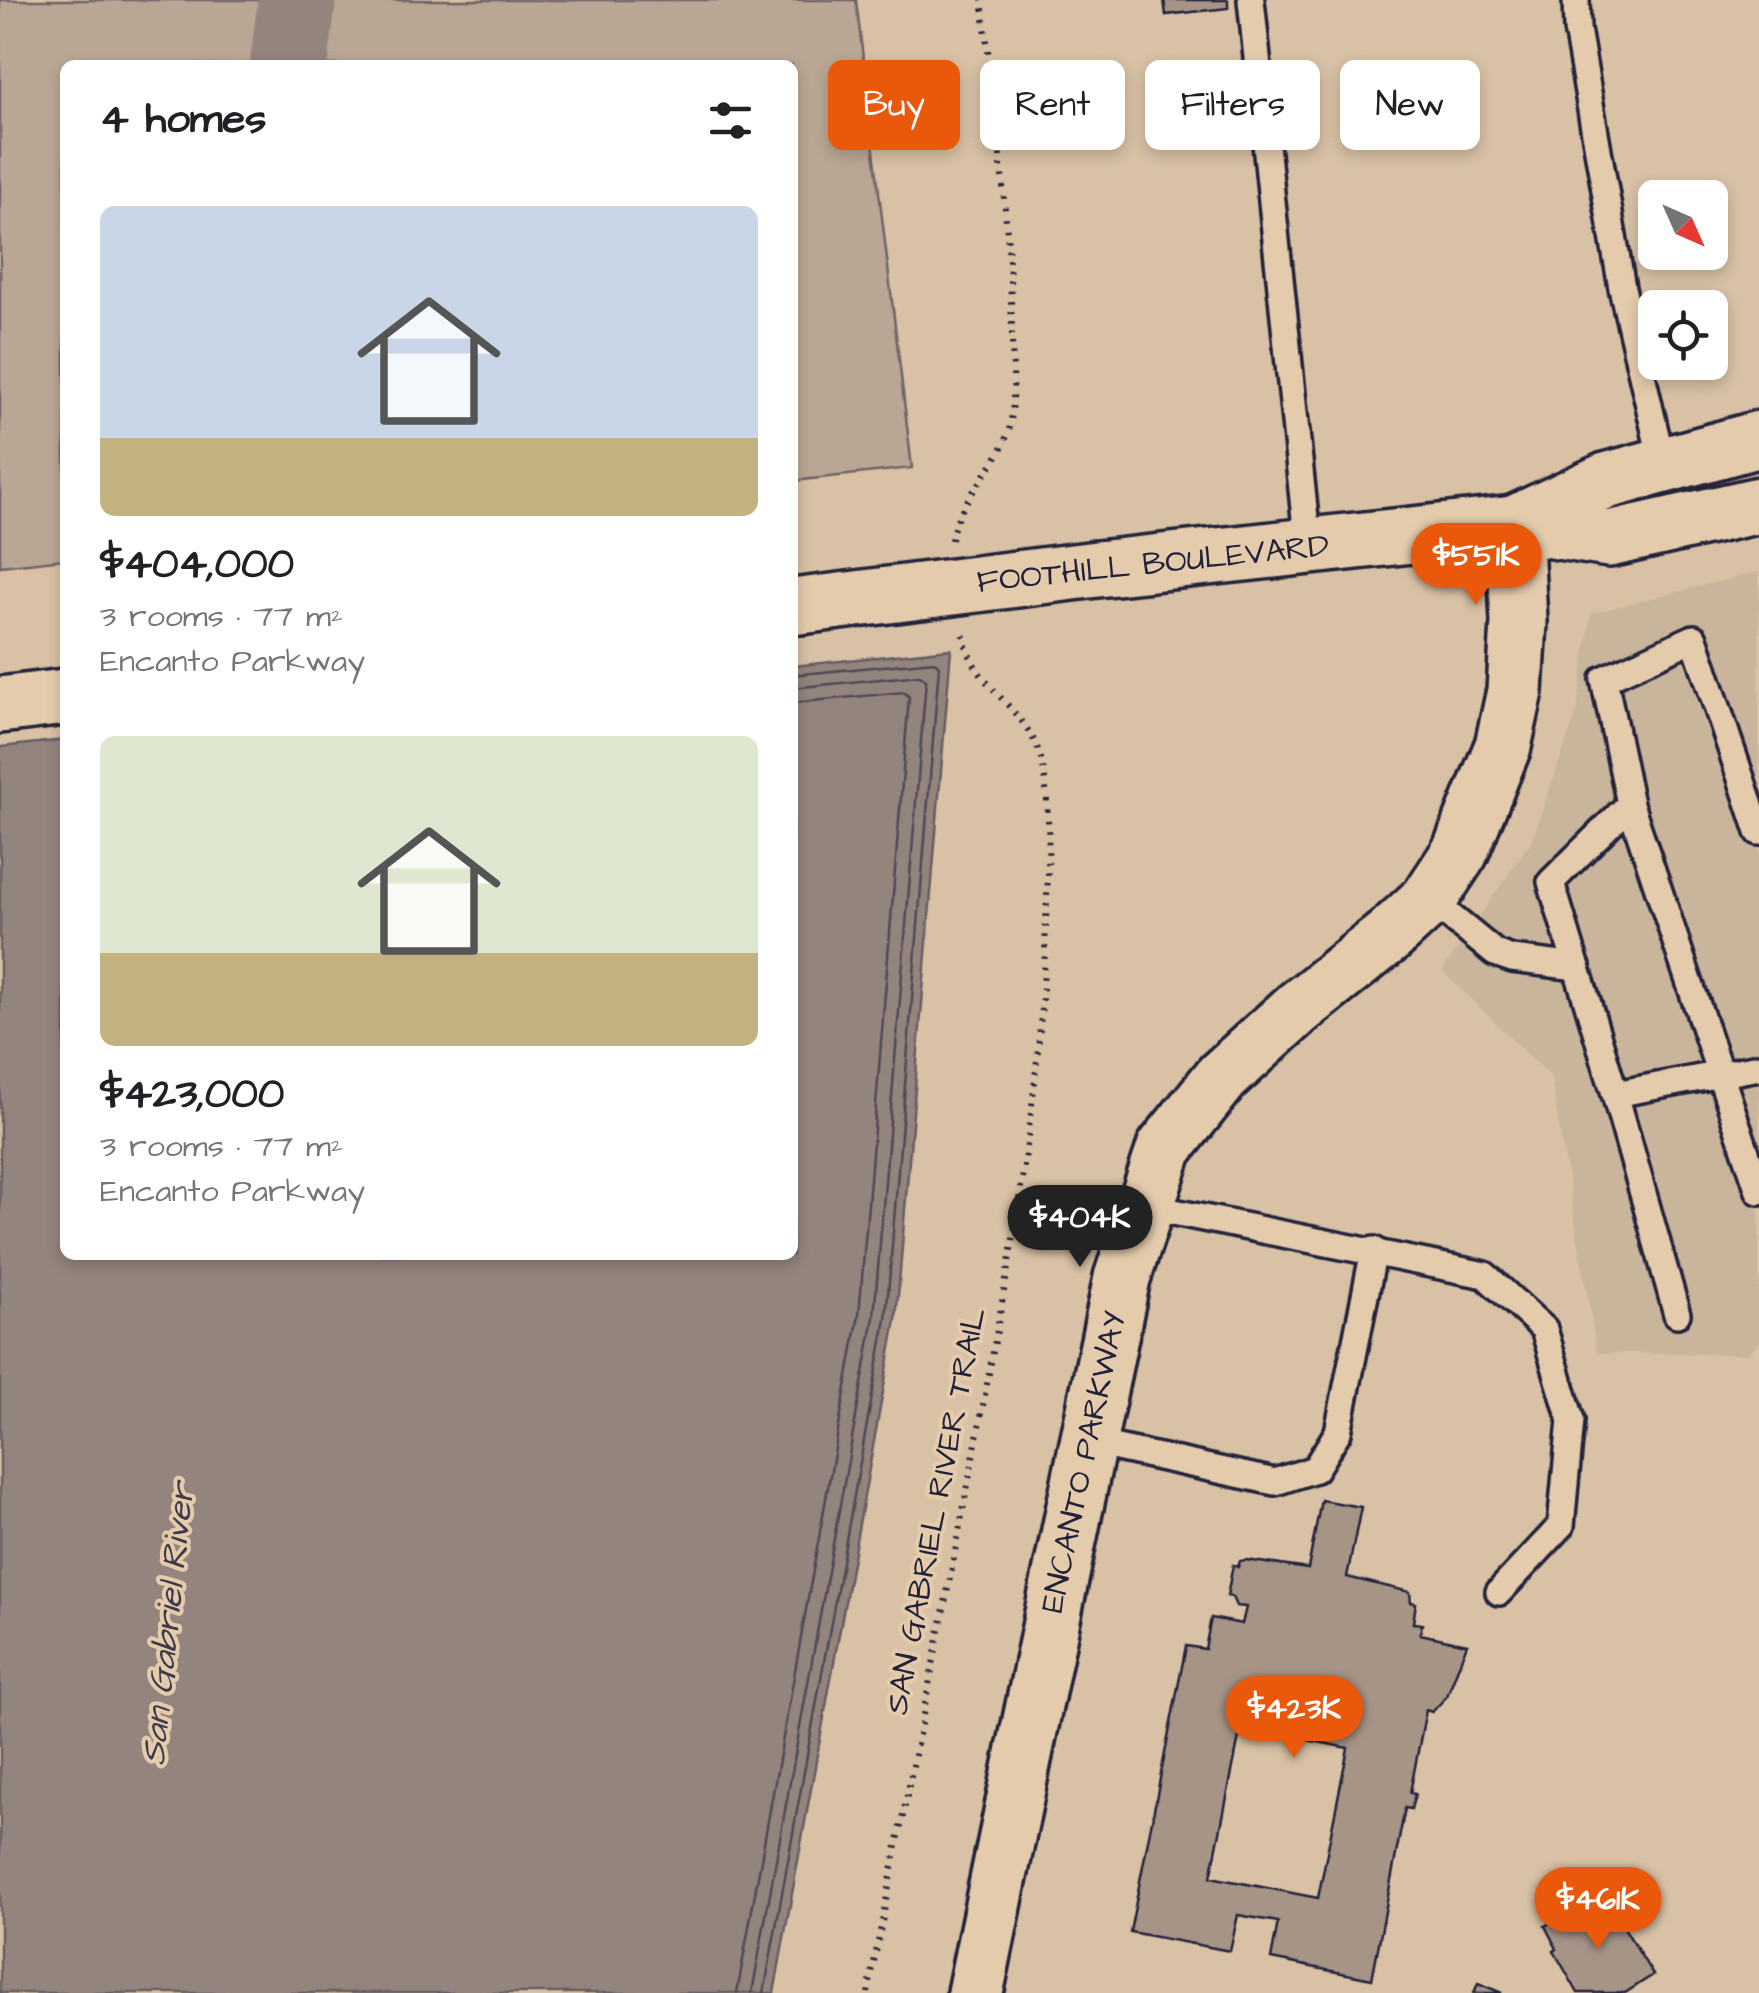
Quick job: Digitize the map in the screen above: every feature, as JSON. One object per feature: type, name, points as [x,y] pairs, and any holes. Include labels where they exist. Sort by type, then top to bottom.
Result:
[{"type":"street","name":"FOOTHILL BOULEVARD","points":[[1514,524],[1606,482],[1759,439]]},
{"type":"street","name":"FOOTHILL BOULEVARD","points":[[798,606],[1514,524],[1610,539],[1759,506]]},
{"type":"street","name":"ENCANTO PARKWAY","points":[[975,1993],[1122,1278],[1165,1148],[1222,1077],[1429,899],[1460,852],[1504,746],[1515,692],[1519,622],[1514,524]]},
{"type":"street","points":[[0,705],[60,698]]},
{"type":"lane","points":[[1251,0],[1308,547]]},
{"type":"lane","points":[[1576,0],[1576,29],[1622,288],[1662,466]]},
{"type":"lane","points":[[1759,832],[1694,638],[1604,679],[1630,804],[1759,1191]]},
{"type":"lane","points":[[1630,804],[1551,882],[1677,1314]]},
{"type":"lane","points":[[1429,899],[1495,953],[1512,960],[1577,967]]},
{"type":"lane","points":[[1615,1094],[1759,1067]]},
{"type":"lane","points":[[1144,1206],[1485,1275],[1544,1329],[1572,1420],[1561,1526],[1499,1592]]},
{"type":"lane","points":[[1088,1442],[1275,1482],[1315,1469],[1338,1432],[1374,1250]]},
{"type":"path","points":[[950,546],[961,508],[1002,447],[1013,402],[1011,291],[982,0]]},
{"type":"path","name":"SAN GABRIEL RIVER TRAIL","points":[[868,1993],[1020,1204],[1036,1101],[1044,987],[1049,829],[1044,770],[1035,738],[1024,720],[986,683],[973,662],[964,641],[962,622]]},
{"type":"shaded area","points":[[0,0],[856,0],[863,60],[828,60],[828,150],[874,150],[912,468],[798,480],[798,60],[60,60],[60,560],[0,566]]},
{"type":"shaded area","points":[[1759,572],[1759,1343],[1747,1354],[1597,1353],[1551,1077],[1442,971],[1532,840],[1577,712],[1591,613]]},
{"type":"water","points":[[951,649],[896,1320],[774,1993],[0,1993],[0,747],[60,741],[60,1260],[798,1260],[798,665]]},
{"type":"building","points":[[1164,0],[1228,0],[1228,8],[1166,15]]},
{"type":"building","points":[[1321,1500],[1361,1507],[1347,1577],[1410,1592],[1411,1602],[1416,1603],[1413,1623],[1422,1624],[1420,1634],[1467,1644],[1447,1696],[1432,1712],[1426,1710],[1410,1793],[1415,1794],[1411,1809],[1405,1808],[1372,1979],[1271,1959],[1278,1922],[1238,1915],[1230,1951],[1130,1932],[1186,1646],[1205,1649],[1211,1618],[1242,1624],[1246,1607],[1236,1606],[1232,1597],[1227,1596],[1233,1565],[1238,1567],[1240,1561],[1246,1560],[1308,1569]],"holes":[[[1241,1727],[1348,1748],[1318,1898],[1211,1877]]]},
{"type":"building","points":[[1606,1898],[1653,1975],[1625,1993],[1578,1993],[1545,1926],[1555,1920],[1558,1925]]},
{"type":"building","points":[[1478,1983],[1502,1993],[1474,1993]]},
{"type":"waterway","name":"San Gabriel River","points":[[290,60],[297,0]]}]
